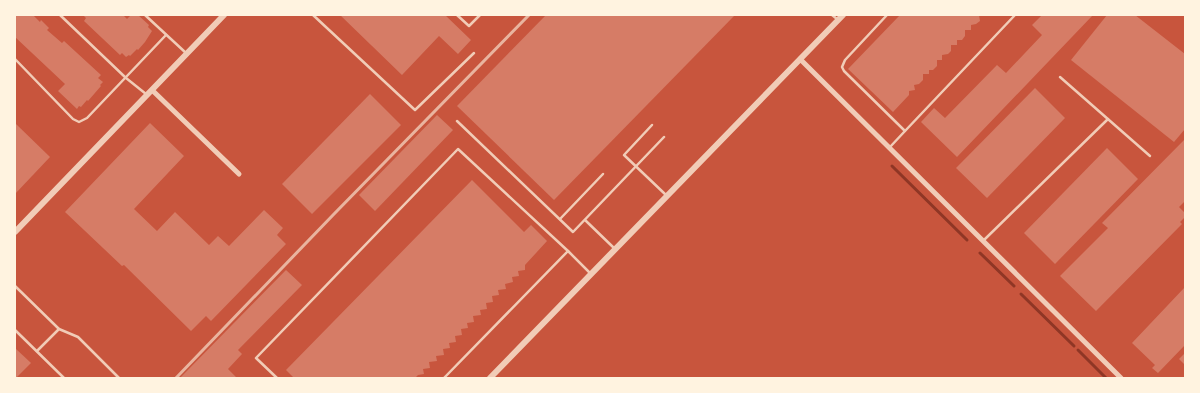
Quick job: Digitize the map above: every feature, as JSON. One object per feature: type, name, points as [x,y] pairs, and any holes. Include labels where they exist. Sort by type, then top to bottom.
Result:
[{"type":"street","points":[[15,232],[224,15]]},
{"type":"street","points":[[490,378],[840,18]]},
{"type":"street","points":[[800,59],[1121,378]]},
{"type":"street","points":[[150,92],[239,174]]},
{"type":"lane","points":[[60,15],[126,78],[150,92]]},
{"type":"lane","points":[[145,15],[187,54]]},
{"type":"lane","points":[[313,15],[415,110],[474,53]]},
{"type":"lane","points":[[457,15],[469,26],[480,15]]},
{"type":"lane","points":[[832,15],[840,18]]},
{"type":"lane","points":[[887,15],[845,60],[842,67],[905,131]]},
{"type":"lane","points":[[889,148],[1015,15]]},
{"type":"lane","points":[[15,59],[79,122],[87,118],[166,35]]},
{"type":"lane","points":[[1060,78],[1150,156]]},
{"type":"lane","points":[[983,241],[1108,119]]},
{"type":"lane","points":[[457,121],[573,232],[664,137]]},
{"type":"lane","points":[[652,125],[624,155],[667,196]]},
{"type":"lane","points":[[277,378],[256,358],[458,149],[591,274]]},
{"type":"lane","points":[[560,219],[603,174]]},
{"type":"lane","points":[[585,220],[615,250]]},
{"type":"lane","points":[[444,378],[568,251]]},
{"type":"lane","points":[[15,286],[59,329],[78,337],[120,378]]},
{"type":"lane","points":[[37,351],[59,329]]},
{"type":"lane","points":[[15,330],[64,378]]},
{"type":"building","points":[[15,15],[33,15],[40,22],[41,20],[49,28],[47,30],[62,43],[64,41],[101,75],[98,78],[103,82],[101,86],[81,107],[79,106],[77,109],[58,91],[65,84],[15,37]]},
{"type":"building","points":[[83,15],[123,15],[127,19],[131,15],[138,15],[149,25],[148,27],[152,31],[138,50],[126,57],[122,53],[120,55],[84,21],[86,18]]},
{"type":"building","points":[[340,15],[445,15],[471,40],[458,54],[439,36],[402,75]]},
{"type":"building","points":[[546,15],[735,15],[554,200],[457,106]]},
{"type":"building","points":[[900,15],[979,15],[980,21],[971,25],[971,30],[965,30],[965,36],[962,40],[957,40],[957,45],[951,45],[951,51],[948,54],[942,55],[942,60],[937,60],[937,66],[933,70],[929,70],[929,74],[923,74],[923,80],[919,84],[914,85],[915,90],[909,91],[909,95],[893,112],[848,69]]},
{"type":"building","points":[[1042,15],[1093,15],[957,157],[921,122],[934,108],[945,118],[997,65],[1006,73],[1042,35],[1032,25]]},
{"type":"building","points":[[1107,15],[1135,15],[1185,54],[1185,129],[1174,142],[1071,60]]},
{"type":"building","points":[[1035,88],[1065,118],[987,198],[956,168]]},
{"type":"building","points":[[370,94],[401,125],[312,214],[282,184]]},
{"type":"building","points":[[437,115],[453,130],[375,211],[359,195]]},
{"type":"building","points":[[15,123],[50,157],[15,194]]},
{"type":"building","points":[[150,123],[184,156],[134,209],[157,231],[175,212],[209,245],[218,236],[229,246],[264,210],[283,228],[277,235],[286,244],[211,321],[206,316],[191,331],[124,265],[122,266],[65,212]]},
{"type":"building","points":[[1185,139],[1185,201],[1179,207],[1185,213],[1185,217],[1180,222],[1182,224],[1096,311],[1060,276],[1108,228],[1102,223]]},
{"type":"building","points":[[1107,148],[1138,179],[1055,264],[1024,233]]},
{"type":"building","points":[[472,180],[524,232],[531,225],[547,241],[525,265],[525,270],[518,271],[519,276],[512,277],[513,282],[505,284],[506,289],[498,290],[499,295],[492,296],[493,302],[486,303],[487,309],[480,310],[481,315],[473,316],[474,322],[467,323],[468,328],[461,329],[462,335],[455,336],[456,342],[449,343],[450,348],[443,349],[444,355],[436,356],[437,361],[429,362],[430,368],[423,369],[424,374],[418,375],[415,378],[294,378],[286,370]]},
{"type":"building","points":[[286,270],[302,285],[238,350],[242,354],[228,369],[237,378],[180,378]]},
{"type":"building","points":[[1185,287],[1185,345],[1158,373],[1152,368],[1155,365],[1132,343]]},
{"type":"building","points":[[15,348],[31,363],[16,378],[15,378]]},
{"type":"building","points":[[1185,353],[1185,365],[1179,359]]},
{"type":"waterway","points":[[892,166],[967,240]]},
{"type":"waterway","points":[[980,253],[1014,286]]},
{"type":"waterway","points":[[1021,294],[1074,346]]},
{"type":"waterway","points":[[1078,350],[1106,378]]},
{"type":"railway","points":[[176,378],[529,15]]}]
